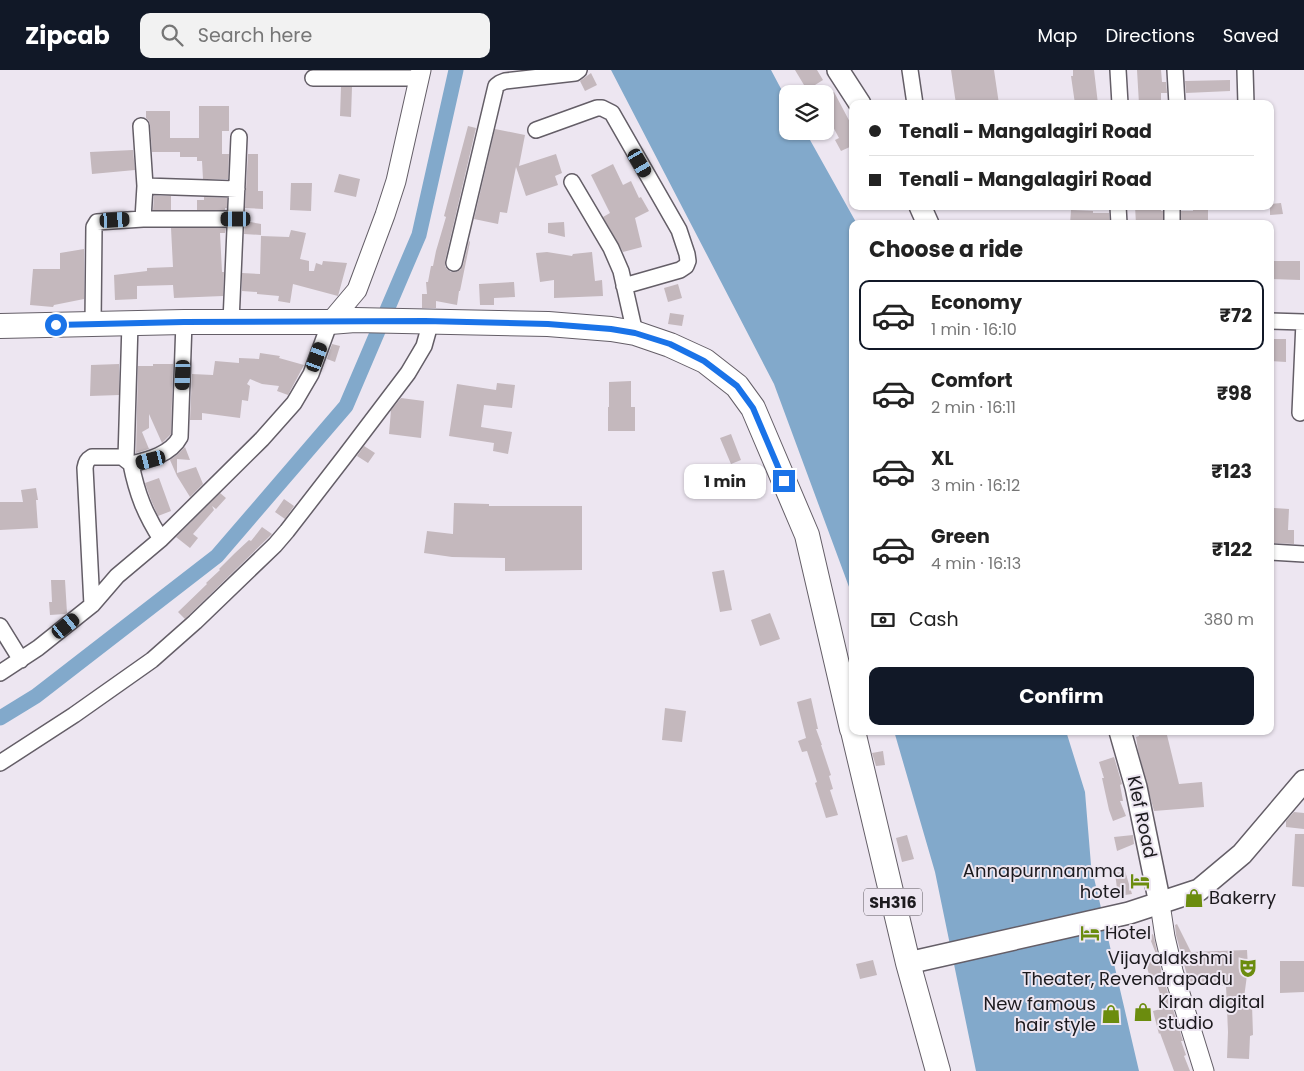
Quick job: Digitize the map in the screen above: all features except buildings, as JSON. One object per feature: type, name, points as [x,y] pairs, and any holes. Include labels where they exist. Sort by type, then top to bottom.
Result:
[{"type":"main road","points":[[838,70],[857,100]]},
{"type":"main road","name":"SH316","points":[[0,326],[184,322],[330,322],[355,320],[548,324],[611,329],[635,333],[670,344],[704,361],[737,386],[753,408],[807,535],[849,713]]},
{"type":"main road","name":"SH316","points":[[854,735],[908,964],[938,1071]]},
{"type":"main road","name":"Klef Road","points":[[1121,735],[1136,787],[1160,904]]},
{"type":"main road","points":[[908,964],[1129,913],[1200,890],[1242,854],[1304,781]]},
{"type":"street","points":[[454,263],[496,86],[505,81],[575,73],[579,70]]},
{"type":"street","points":[[910,70],[914,100]]},
{"type":"street","points":[[1118,70],[1120,100]]},
{"type":"street","points":[[1175,70],[1177,100]]},
{"type":"street","points":[[1245,70],[1246,100]]},
{"type":"street","points":[[0,673],[38,648],[92,605],[117,576],[161,539],[262,439],[294,403],[311,374],[330,322],[356,290],[396,181],[420,74],[314,78]]},
{"type":"street","points":[[536,130],[597,108],[602,108],[612,113],[679,230],[688,254],[686,266],[680,270],[624,286]]},
{"type":"street","points":[[141,126],[145,186],[143,219]]},
{"type":"street","points":[[231,322],[240,137]]},
{"type":"street","points":[[572,182],[611,248],[621,271],[635,333]]},
{"type":"street","points":[[145,186],[237,189]]},
{"type":"street","points":[[94,324],[95,224],[101,221],[143,219],[236,219]]},
{"type":"street","points":[[0,762],[74,716],[152,660],[195,622],[275,545],[408,373],[424,346],[428,321]]},
{"type":"street","points":[[1274,321],[1304,322],[1300,413]]},
{"type":"street","points":[[92,605],[86,462],[92,457],[122,457],[129,462],[151,460],[175,446],[180,437],[184,322]]},
{"type":"street","points":[[130,323],[129,462],[135,485],[148,519],[161,539]]},
{"type":"street","points":[[1274,552],[1304,554]]},
{"type":"street","points":[[0,626],[21,660]]},
{"type":"street","points":[[1160,904],[1173,971],[1204,1071]]},
{"type":"water","points":[[611,70],[771,70],[779,85],[779,140],[810,140],[855,220],[849,220],[849,587],[774,384]]},
{"type":"water","points":[[895,735],[1067,735],[1085,792],[1091,865],[1139,1071],[976,1071],[935,872]]},
{"type":"waterway","points":[[0,718],[36,696],[217,556],[346,406],[419,235],[456,70]]},
{"type":"place","name":"Annapurnnamma hotel","points":[[1140,881]]},
{"type":"place","name":"Bakerry","points":[[1194,898]]},
{"type":"place","name":"Hotel","points":[[1090,933]]},
{"type":"place","name":"Vijayalakshmi Theater, Revendrapadu","points":[[1248,968]]},
{"type":"place","name":"Kiran digital studio","points":[[1143,1012]]},
{"type":"place","name":"New famous hair style","points":[[1111,1014]]},
{"type":"route","points":[[56,325],[184,322],[330,322],[355,320],[548,324],[611,329],[635,333],[670,344],[704,361],[737,386],[753,408],[784,481]]}]
